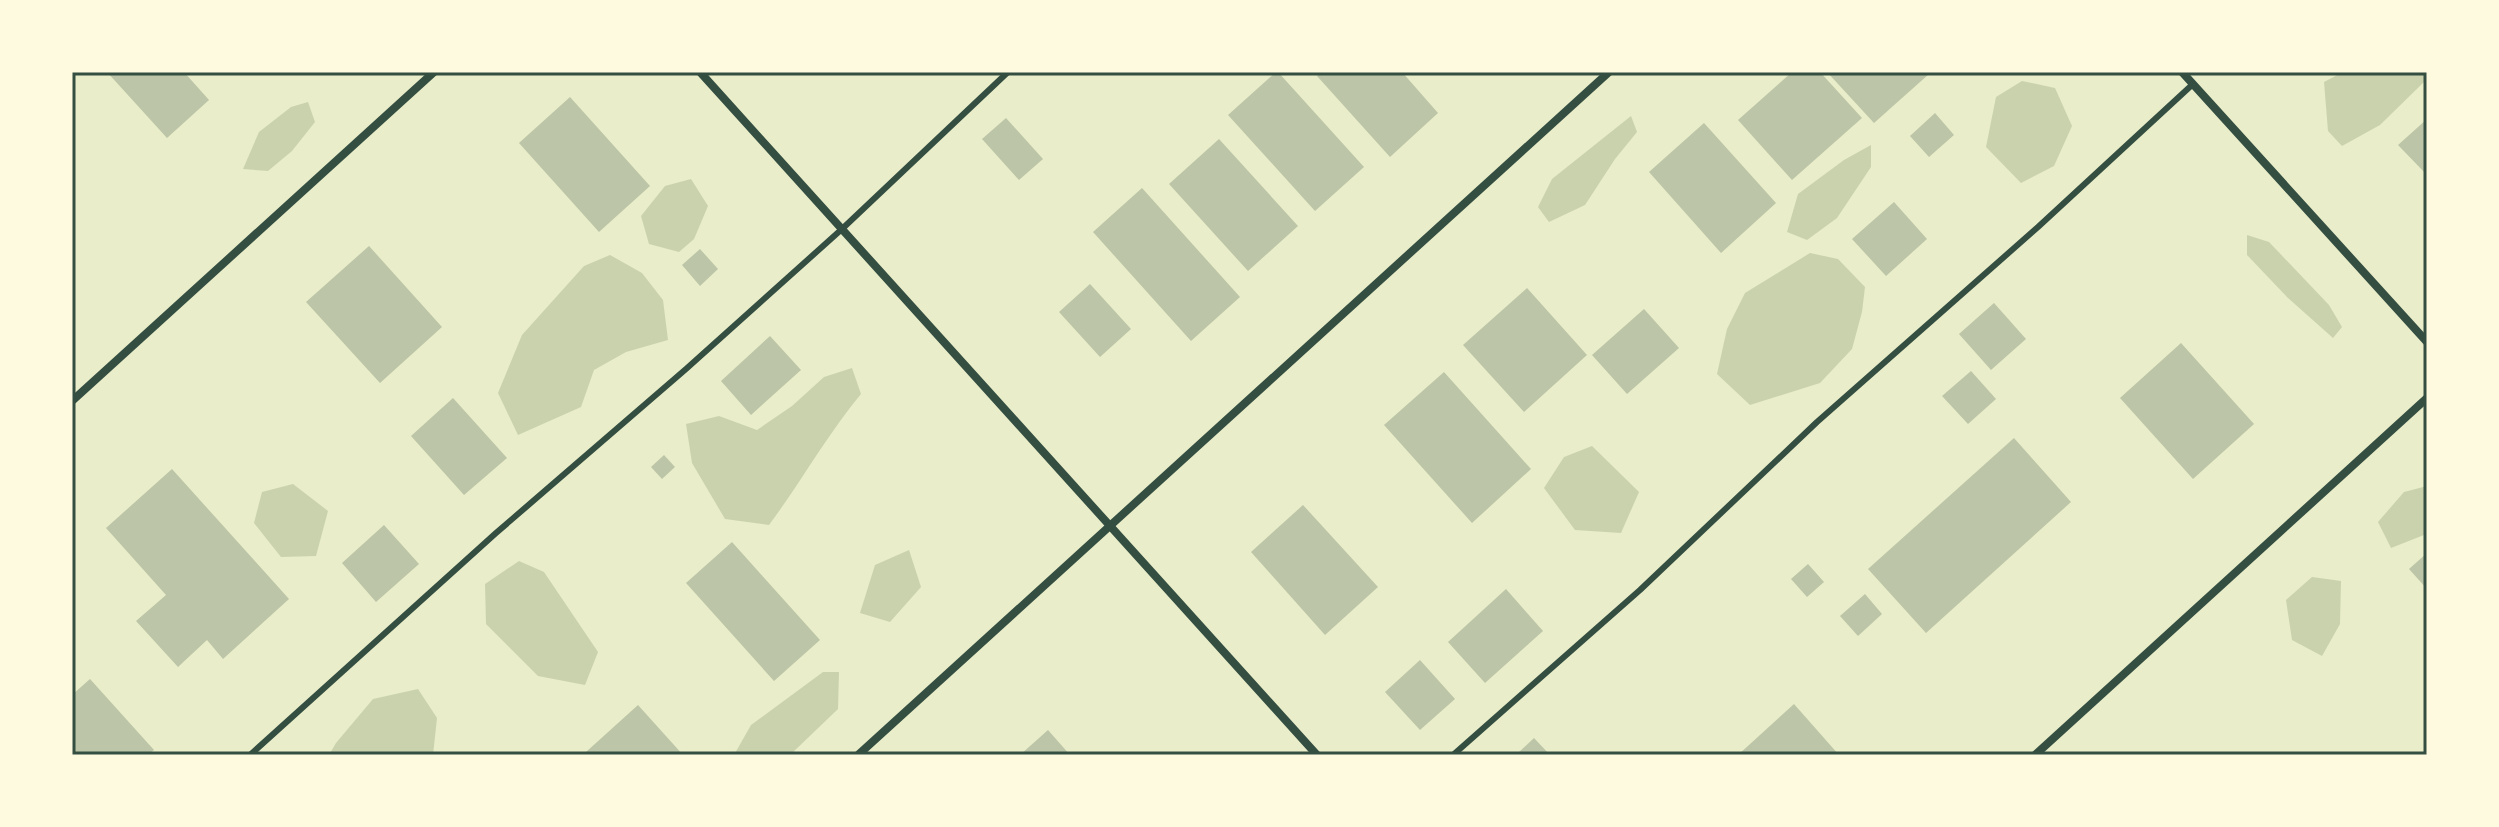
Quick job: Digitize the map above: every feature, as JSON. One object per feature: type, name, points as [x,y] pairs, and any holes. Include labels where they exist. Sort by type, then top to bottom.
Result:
[{"type":"street","points":[[72,401],[434,72]]},
{"type":"street","points":[[700,72],[1317,755]]},
{"type":"street","points":[[858,755],[1609,72]]},
{"type":"street","points":[[2182,72],[2427,342]]},
{"type":"street","points":[[2035,755],[2427,398]]},
{"type":"lane","points":[[250,755],[496,533],[842,229],[1008,72]]},
{"type":"lane","points":[[1453,755],[1640,590],[1817,422],[2038,227],[2193,84]]},
{"type":"green space","points":[[2343,72],[2427,72],[2427,79],[2380,125],[2342,146],[2328,131],[2324,82]]},
{"type":"green space","points":[[2022,81],[2055,88],[2072,126],[2054,166],[2021,183],[1986,147],[1996,97]]},
{"type":"green space","points":[[308,102],[315,122],[292,151],[268,171],[243,169],[259,132],[291,107]]},
{"type":"green space","points":[[1631,116],[1637,132],[1585,205],[1549,222],[1538,207],[1552,179]]},
{"type":"green space","points":[[1871,145],[1871,167],[1837,218],[1807,240],[1787,232],[1798,194],[1844,160]]},
{"type":"green space","points":[[691,179],[708,206],[694,239],[679,252],[649,244],[641,216],[665,186]]},
{"type":"green space","points":[[2247,235],[2269,242],[2329,305],[2342,327],[2333,338],[2288,298],[2247,255]]},
{"type":"green space","points":[[1810,253],[1838,259],[1865,287],[1852,349],[1820,383],[1750,405],[1717,374],[1727,329],[1745,293]]},
{"type":"green space","points":[[610,255],[642,273],[663,300],[668,340],[626,352],[594,370],[581,407],[518,435],[498,393],[522,335],[584,266]]},
{"type":"green space","points":[[852,368],[861,394],[769,525],[725,519],[692,463],[686,424],[719,416],[757,430],[792,406],[824,377]]},
{"type":"green space","points":[[1592,446],[1639,492],[1621,533],[1575,530],[1544,488],[1564,457]]},
{"type":"green space","points":[[293,484],[328,511],[316,556],[281,557],[254,523],[262,492]]},
{"type":"green space","points":[[2427,486],[2427,531],[2391,548],[2378,522],[2404,492]]},
{"type":"green space","points":[[909,550],[921,587],[890,622],[860,613],[875,565]]},
{"type":"green space","points":[[519,561],[544,572],[598,652],[585,685],[538,676],[486,624],[485,584]]},
{"type":"green space","points":[[2312,577],[2341,581],[2340,624],[2322,656],[2292,640],[2286,600]]},
{"type":"green space","points":[[823,672],[839,672],[838,709],[790,755],[734,755],[751,725]]},
{"type":"green space","points":[[418,689],[437,718],[433,755],[329,755],[373,699]]},
{"type":"building","points":[[107,72],[184,72],[209,100],[167,138]]},
{"type":"building","points":[[1276,72],[1364,167],[1315,211],[1228,115]]},
{"type":"building","points":[[1321,72],[1402,72],[1438,113],[1390,157],[1317,76]]},
{"type":"building","points":[[1792,72],[1820,72],[1862,118],[1792,180],[1738,120]]},
{"type":"building","points":[[1827,72],[1927,72],[1929,74],[1874,123]]},
{"type":"building","points":[[570,97],[650,186],[599,232],[519,143]]},
{"type":"building","points":[[1935,113],[1954,135],[1929,157],[1910,136]]},
{"type":"building","points":[[1006,118],[1043,159],[1019,180],[982,139]]},
{"type":"building","points":[[2427,119],[2427,175],[2398,145]]},
{"type":"building","points":[[1704,123],[1776,203],[1721,253],[1649,172]]},
{"type":"building","points":[[1219,139],[1298,226],[1248,271],[1169,184]]},
{"type":"building","points":[[1142,188],[1240,297],[1191,341],[1093,232]]},
{"type":"building","points":[[1894,202],[1927,239],[1886,276],[1852,239]]},
{"type":"building","points":[[369,246],[442,327],[380,383],[306,302]]},
{"type":"building","points":[[700,249],[718,269],[700,286],[682,265]]},
{"type":"building","points":[[1090,284],[1131,329],[1100,357],[1059,312]]},
{"type":"building","points":[[1527,288],[1587,355],[1524,412],[1463,345]]},
{"type":"building","points":[[1994,303],[2026,339],[1991,370],[1959,334]]},
{"type":"building","points":[[1644,309],[1679,348],[1627,394],[1592,355]]},
{"type":"building","points":[[770,336],[801,370],[751,415],[721,381]]},
{"type":"building","points":[[2181,343],[2254,424],[2193,479],[2120,398]]},
{"type":"building","points":[[1971,371],[1996,399],[1968,424],[1942,396]]},
{"type":"building","points":[[1444,372],[1531,469],[1472,523],[1384,425]]},
{"type":"building","points":[[453,398],[507,458],[464,495],[411,436]]},
{"type":"building","points":[[2014,438],[2071,502],[1926,633],[1868,569]]},
{"type":"building","points":[[664,455],[675,467],[662,479],[651,467]]},
{"type":"building","points":[[172,469],[289,599],[223,659],[207,640],[178,667],[136,621],[166,595],[106,528]]},
{"type":"building","points":[[1303,505],[1378,587],[1325,635],[1251,552]]},
{"type":"building","points":[[384,525],[419,564],[376,602],[342,563]]},
{"type":"building","points":[[732,542],[820,640],[774,681],[686,583]]},
{"type":"building","points":[[2427,553],[2427,589],[2409,569]]},
{"type":"building","points":[[1808,564],[1824,582],[1807,597],[1791,579]]},
{"type":"building","points":[[1506,589],[1543,631],[1485,683],[1448,642]]},
{"type":"building","points":[[1865,594],[1882,614],[1858,636],[1840,616]]},
{"type":"building","points":[[1420,660],[1455,699],[1420,730],[1385,692]]},
{"type":"building","points":[[90,679],[154,750],[148,755],[72,755],[72,695]]},
{"type":"building","points":[[1794,704],[1839,755],[1738,755]]},
{"type":"building","points":[[638,705],[683,755],[589,755],[586,752]]},
{"type":"building","points":[[1048,730],[1070,755],[1020,755]]},
{"type":"building","points":[[1534,738],[1550,755],[1519,755]]}]
